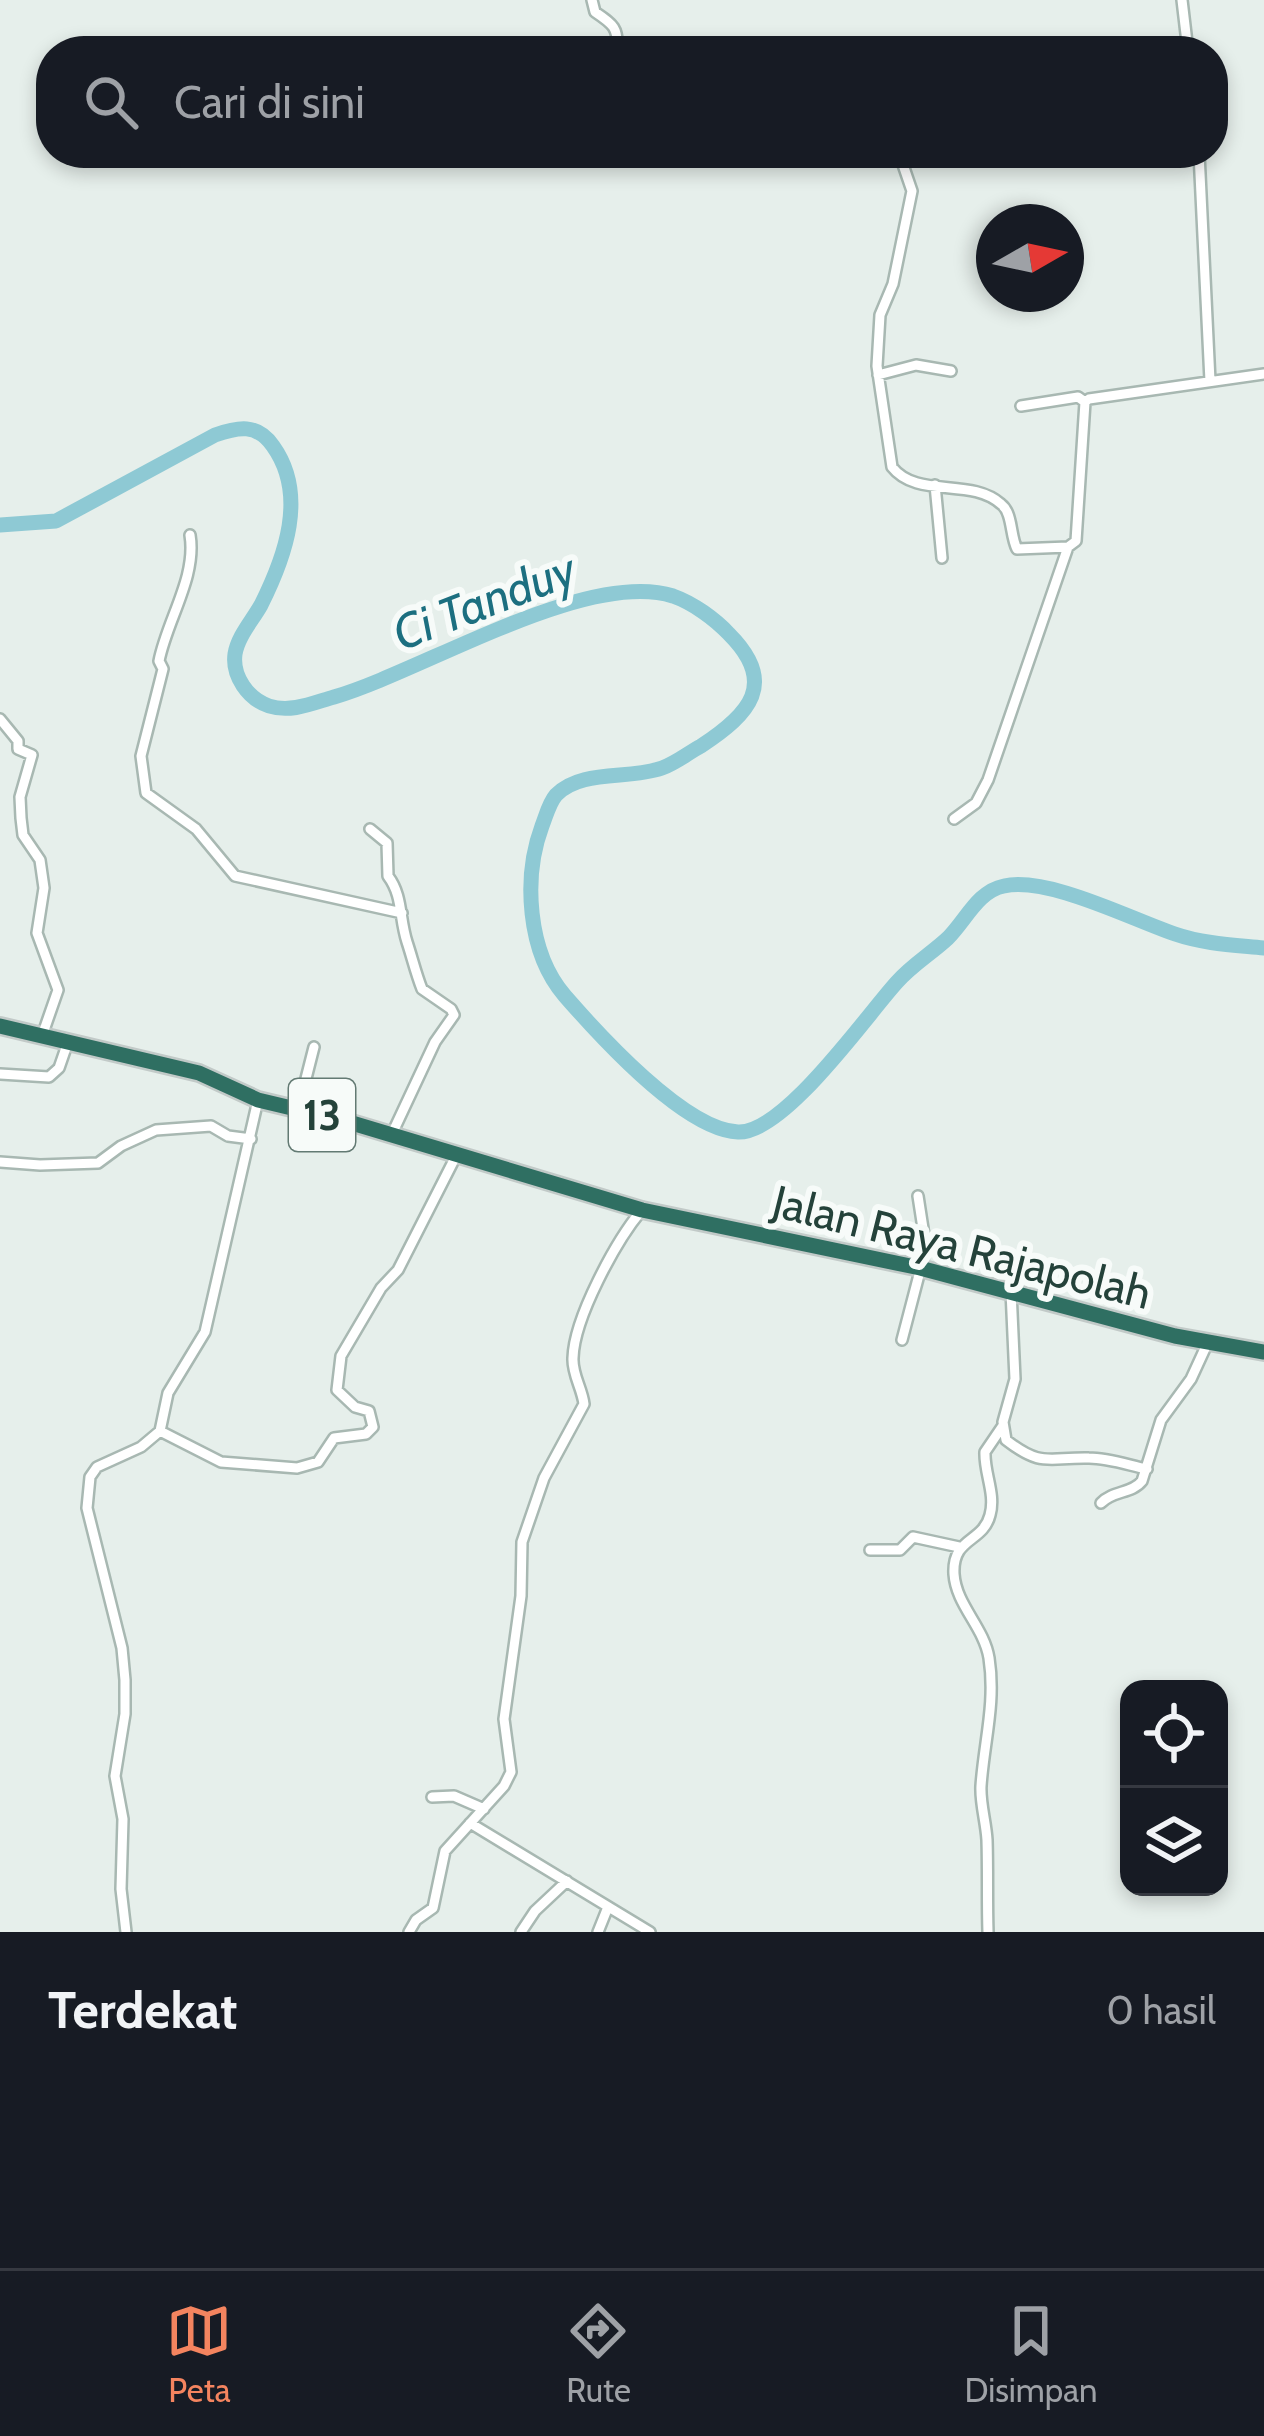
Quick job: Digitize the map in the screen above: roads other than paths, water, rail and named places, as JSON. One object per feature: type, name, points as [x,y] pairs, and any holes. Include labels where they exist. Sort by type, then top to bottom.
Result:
[{"type":"highway","name":"13","points":[[0,1026],[199,1073],[258,1100],[642,1210]]},
{"type":"highway","name":"Jalan Raya Rajapolah","points":[[642,1210],[920,1268],[1264,1352]]},
{"type":"street","points":[[592,0],[595,12],[614,24],[619,36]]},
{"type":"street","points":[[1182,0],[1186,36]]},
{"type":"street","points":[[904,168],[912,191],[893,284],[880,316],[878,375],[892,467],[908,480],[974,492],[1003,505],[1017,549],[1068,547]]},
{"type":"street","points":[[1200,168],[1210,381]]},
{"type":"street","points":[[878,375],[916,365],[951,371]]},
{"type":"street","points":[[1085,402],[1098,396],[1264,374]]},
{"type":"street","points":[[1022,406],[1078,397],[1085,402]]},
{"type":"street","points":[[954,819],[976,803],[995,764],[1068,547],[1077,537],[1085,402]]},
{"type":"street","points":[[935,484],[942,558]]},
{"type":"street","points":[[190,535],[192,553],[164,639],[159,660],[163,669],[141,756],[146,793],[196,829],[235,875],[402,913]]},
{"type":"street","points":[[0,719],[19,748],[32,755],[20,796],[21,818],[23,835],[40,860],[44,888],[37,933],[58,990],[42,1036]]},
{"type":"street","points":[[370,829],[386,841],[388,876],[398,887],[422,989],[454,1015],[435,1042],[391,1136]]},
{"type":"street","points":[[0,1073],[49,1077],[59,1068],[68,1042]]},
{"type":"street","points":[[298,1110],[314,1047]]},
{"type":"street","points":[[127,1932],[121,1888],[123,1819],[115,1776],[125,1680],[122,1648],[87,1508],[89,1477],[160,1431],[168,1393],[205,1332],[258,1100]]},
{"type":"street","points":[[0,1162],[98,1163],[156,1130],[212,1126],[228,1136],[251,1138]]},
{"type":"street","points":[[160,1431],[221,1462],[297,1468],[318,1462],[334,1438],[366,1434],[373,1427],[369,1411],[355,1407],[337,1390],[341,1355],[381,1288],[398,1270],[456,1156]]},
{"type":"street","points":[[902,1340],[927,1234],[919,1196]]},
{"type":"street","points":[[409,1932],[433,1908],[441,1859],[455,1837],[484,1809],[511,1772],[504,1719],[521,1596],[522,1542],[544,1478],[584,1404],[572,1364],[585,1314],[642,1210]]},
{"type":"street","points":[[988,1932],[987,1836],[980,1790],[992,1688],[983,1638],[955,1581],[959,1547],[983,1529],[990,1517],[985,1452],[1002,1427],[1016,1379],[1011,1292]]},
{"type":"street","points":[[1101,1503],[1111,1494],[1137,1488],[1161,1420],[1191,1379],[1208,1342]]},
{"type":"street","points":[[1002,1427],[1006,1440],[1036,1460],[1092,1458],[1147,1469]]},
{"type":"street","points":[[870,1550],[900,1550],[913,1537],[959,1547]]},
{"type":"street","points":[[432,1797],[454,1796],[484,1809]]},
{"type":"street","points":[[470,1823],[650,1932]]},
{"type":"street","points":[[521,1932],[566,1881]]},
{"type":"street","points":[[598,1932],[608,1907]]},
{"type":"waterway","name":"Ci Tanduy","points":[[0,525],[56,521],[215,435],[239,429],[260,433],[284,465],[291,505],[289,526],[278,567],[239,641],[235,662],[248,692],[277,708],[334,697],[551,609],[596,597],[637,592],[673,596],[717,623],[752,668],[755,683],[744,709],[718,734],[667,766],[592,778],[556,795],[536,846],[531,891],[543,958],[565,996],[644,1078],[717,1127],[738,1132],[757,1128],[778,1114],[823,1070],[903,976],[948,938],[980,900],[1004,886],[1043,887],[1186,937],[1264,948]]}]
